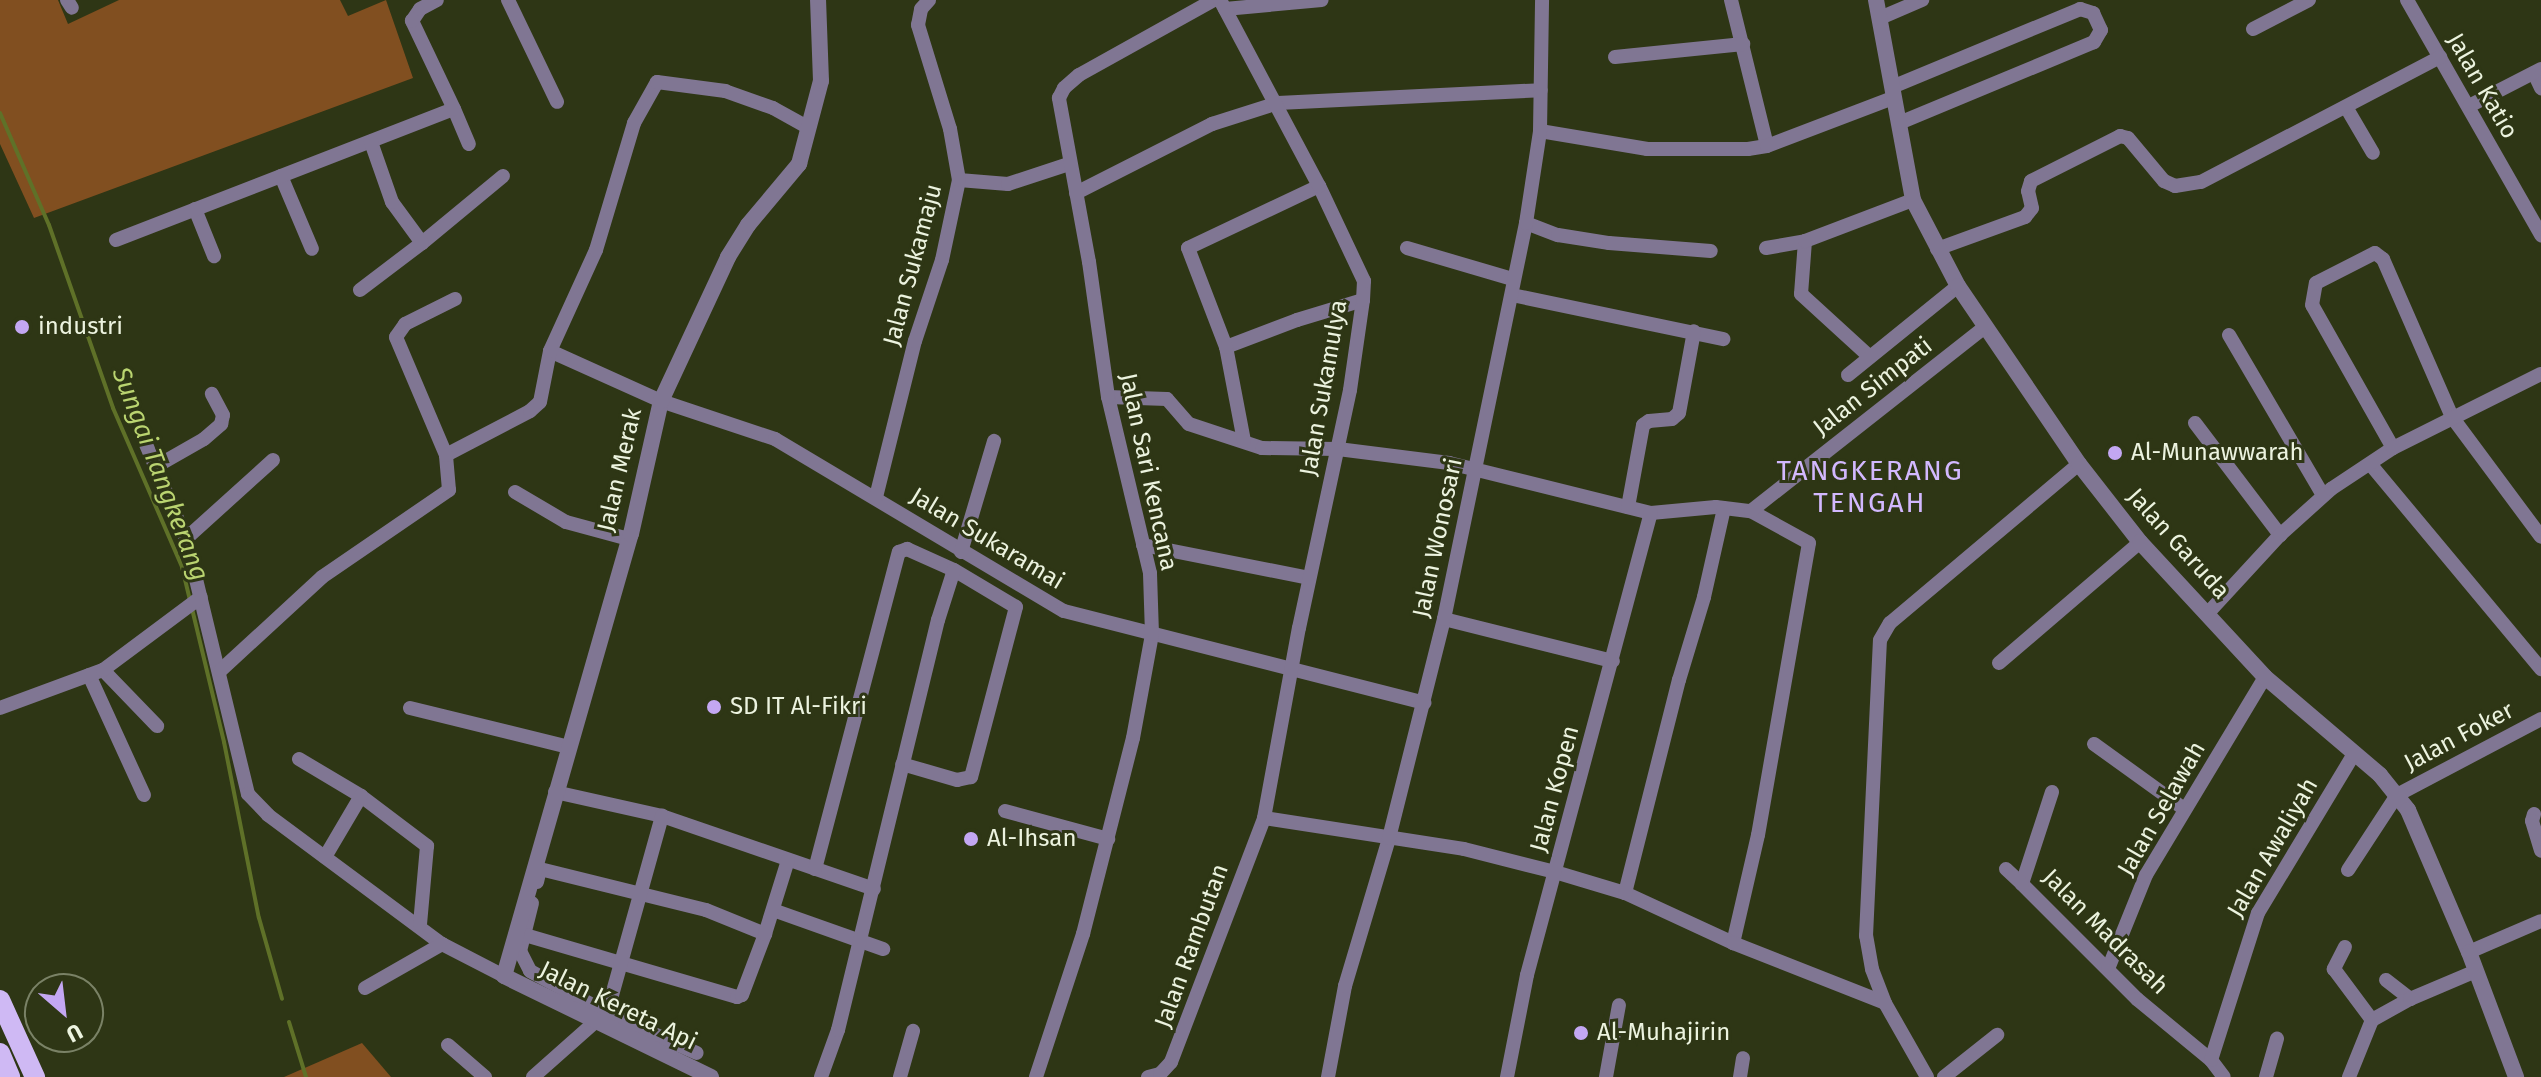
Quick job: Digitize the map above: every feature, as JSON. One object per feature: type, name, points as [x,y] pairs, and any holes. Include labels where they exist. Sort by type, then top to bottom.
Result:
[{"type":"main road","points":[[0,1000],[35,1077]]},
{"type":"main road","points":[[0,1053],[10,1077]]},
{"type":"street","points":[[437,0],[420,9],[412,21],[469,144]]},
{"type":"street","points":[[508,0],[557,102]]},
{"type":"street","name":"Jalan Merak","points":[[504,976],[629,539],[661,401],[728,257],[748,225],[799,164],[821,81],[818,0]]},
{"type":"street","name":"Jalan Sukamaju","points":[[876,497],[915,341],[942,260],[959,180],[950,129],[918,25],[921,9],[929,0]]},
{"type":"street","points":[[1220,3],[1322,0]]},
{"type":"street","name":"Jalan Wonosari","points":[[1328,1077],[1345,986],[1389,838],[1444,619],[1512,295],[1512,279],[1526,223],[1540,131],[1542,0]]},
{"type":"street","points":[[1731,0],[1767,146]]},
{"type":"street","name":"Jalan Garuda","points":[[1876,0],[1913,200],[1958,286],[2079,464],[2140,542],[2265,677],[2397,795],[2420,833],[2516,1077]]},
{"type":"street","points":[[1880,18],[1922,0]]},
{"type":"street","points":[[2253,29],[2309,0]]},
{"type":"street","name":"Jalan Katio","points":[[2407,0],[2541,235]]},
{"type":"street","name":"Jalan Sukamulya","points":[[1220,3],[1278,103],[1364,281],[1338,449],[1309,578],[1294,671]]},
{"type":"street","name":"Jalan Sari Kencana","points":[[1036,1077],[1083,934],[1108,839],[1133,738],[1152,634],[1150,573],[1108,397],[1059,105],[1064,88],[1079,75],[1220,3]]},
{"type":"street","points":[[1540,131],[1647,149],[1703,151],[1767,146],[2080,9],[2093,13],[2101,30],[2094,42],[1899,123]]},
{"type":"street","points":[[1615,57],[1743,44]]},
{"type":"street","points":[[1937,249],[2025,217],[2032,208],[2028,191],[2031,181],[2120,136],[2128,138],[2164,181],[2175,186],[2201,182],[2440,57]]},
{"type":"street","points":[[2469,106],[2538,71],[2541,88]]},
{"type":"street","points":[[446,455],[535,407],[542,397],[550,351],[596,250],[634,123],[657,82],[725,91],[773,108],[809,128]]},
{"type":"street","points":[[1076,193],[1212,124],[1278,103],[1541,90]]},
{"type":"street","points":[[2346,107],[2373,153]]},
{"type":"street","points":[[116,240],[454,109]]},
{"type":"street","points":[[371,142],[392,202],[422,243]]},
{"type":"street","points":[[959,180],[1008,184],[1069,164]]},
{"type":"street","points":[[281,176],[312,249]]},
{"type":"street","points":[[360,290],[503,176]]},
{"type":"street","points":[[1244,441],[1226,347],[1188,248],[1319,186]]},
{"type":"street","points":[[1766,248],[1805,241],[1913,200]]},
{"type":"street","points":[[195,209],[214,256]]},
{"type":"street","points":[[1526,223],[1558,235],[1609,243],[1711,251]]},
{"type":"street","points":[[1805,241],[1801,294],[1870,357]]},
{"type":"street","points":[[1407,248],[1512,279]]},
{"type":"street","points":[[2393,448],[2312,305],[2313,288],[2322,280],[2371,255],[2380,255],[2452,417],[2541,537]]},
{"type":"street","points":[[1848,375],[1958,286]]},
{"type":"street","points":[[1512,295],[1723,339]]},
{"type":"street","points":[[221,670],[322,577],[369,542],[446,494],[451,485],[446,455],[396,337],[405,324],[455,299]]},
{"type":"street","points":[[1226,347],[1297,320],[1363,300]]},
{"type":"street","name":"Jalan Simpati","points":[[1751,511],[1985,327]]},
{"type":"street","points":[[1628,507],[1643,425],[1649,421],[1672,419],[1679,413],[1694,331]]},
{"type":"street","points":[[2229,335],[2323,495]]},
{"type":"street","name":"Jalan Sukaramai","points":[[550,351],[661,401],[775,439],[1064,611],[1424,703]]},
{"type":"street","points":[[2208,613],[2280,535],[2323,495],[2393,448],[2541,374]]},
{"type":"street","points":[[155,467],[204,439],[221,424],[223,415],[212,394]]},
{"type":"street","points":[[1108,397],[1167,399],[1189,424],[1262,448],[1338,449],[1449,463],[1475,472],[1651,513],[1724,508],[1751,511],[1810,544],[1758,835],[1733,943]]},
{"type":"street","points":[[2195,423],[2280,535]]},
{"type":"street","points":[[961,552],[994,441]]},
{"type":"street","points":[[145,442],[187,542],[221,670],[250,798],[442,944],[504,976]]},
{"type":"street","points":[[187,542],[189,536],[273,460]]},
{"type":"street","points":[[1927,1077],[1885,1003],[1872,969],[1866,936],[1880,640],[1890,623],[2079,464]]},
{"type":"street","points":[[2371,465],[2541,669]]},
{"type":"street","points":[[515,492],[566,522],[629,539]]},
{"type":"street","points":[[1625,893],[1704,597],[1724,508]]},
{"type":"street","name":"Jalan Kopen","points":[[1507,1077],[1527,975],[1651,513]]},
{"type":"street","points":[[1999,663],[2140,542]]},
{"type":"street","points":[[1143,545],[1309,578]]},
{"type":"street","points":[[815,869],[899,552],[907,549],[954,570],[1016,607],[971,777],[957,780],[902,764]]},
{"type":"street","points":[[821,1077],[838,1030],[938,620],[954,570]]},
{"type":"street","points":[[0,708],[96,672],[201,597]]},
{"type":"street","points":[[1444,619],[1613,661]]},
{"type":"street","name":"Jalan Rambutan","points":[[1148,1077],[1160,1074],[1171,1062],[1264,818],[1294,671]]},
{"type":"street","points":[[96,672],[157,726]]},
{"type":"street","points":[[96,672],[144,795]]},
{"type":"street","name":"Jalan Selawah","points":[[2108,969],[2146,875],[2265,677]]},
{"type":"street","points":[[410,708],[569,747]]},
{"type":"street","name":"Jalan Foker","points":[[2397,795],[2541,719]]},
{"type":"street","points":[[2094,744],[2184,809]]},
{"type":"street","name":"Jalan Awaliyah","points":[[2211,1060],[2254,922],[2354,754]]},
{"type":"street","points":[[299,759],[361,796],[427,846],[420,925]]},
{"type":"street","points":[[555,792],[662,816],[874,889]]},
{"type":"street","name":"Jalan Madrasah","points":[[2052,792],[2022,884],[2108,969],[2211,1060],[2224,1077]]},
{"type":"street","points":[[2348,870],[2397,795]]},
{"type":"street","points":[[325,857],[361,796]]},
{"type":"street","points":[[1005,811],[1108,839]]},
{"type":"street","points":[[2534,814],[2532,821],[2541,851]]},
{"type":"street","points":[[533,1077],[601,1017],[621,962],[662,816]]},
{"type":"street","points":[[1264,818],[1464,849],[1555,872],[1625,893],[1733,943],[1885,1003]]},
{"type":"street","points":[[525,935],[737,997],[742,995],[765,934],[788,860]]},
{"type":"street","points":[[697,1053],[601,1017],[530,971],[520,956],[540,869],[706,910],[765,934]]},
{"type":"street","points":[[2006,869],[2022,884]]},
{"type":"street","points":[[773,910],[883,949]]},
{"type":"street","points":[[2469,952],[2541,921]]},
{"type":"street","points":[[365,988],[442,944]]},
{"type":"street","points":[[2345,947],[2334,969],[2372,1020]]},
{"type":"street","points":[[2349,1077],[2372,1020],[2410,999],[2476,971]]},
{"type":"street","name":"Jalan Kereta Api","points":[[504,976],[601,1017],[711,1077]]},
{"type":"street","points":[[2386,980],[2410,999]]},
{"type":"street","points":[[1606,1077],[1619,1005]]},
{"type":"street","points":[[900,1077],[913,1031]]},
{"type":"street","points":[[1944,1077],[1997,1035]]},
{"type":"street","points":[[2266,1077],[2277,1039]]},
{"type":"street","points":[[448,1045],[485,1077]]},
{"type":"street","points":[[1740,1077],[1743,1058]]},
{"type":"shaded area","points":[[0,0],[58,0],[68,24],[119,0],[340,0],[348,16],[386,0],[413,78],[34,218],[0,144]]},
{"type":"shaded area","points":[[362,1043],[391,1077],[284,1077]]},
{"type":"waterway","name":"Sungai Tangkerang","points":[[0,113],[49,225],[113,408],[182,567],[224,742],[259,918],[282,999]]},
{"type":"waterway","name":"Sungai Tangkerang","points":[[289,1022],[306,1077]]},
{"type":"place","name":"industri","points":[[22,327]]},
{"type":"place","name":"Al-Munawwarah","points":[[2115,453]]},
{"type":"place","name":"SD IT Al-Fikri","points":[[714,707]]},
{"type":"place","name":"Al-Ihsan","points":[[971,839]]},
{"type":"place","name":"Al-Muhajirin","points":[[1581,1033]]},
{"type":"district","name":"TANGKERANG TENGAH","points":[[1870,487]]}]
